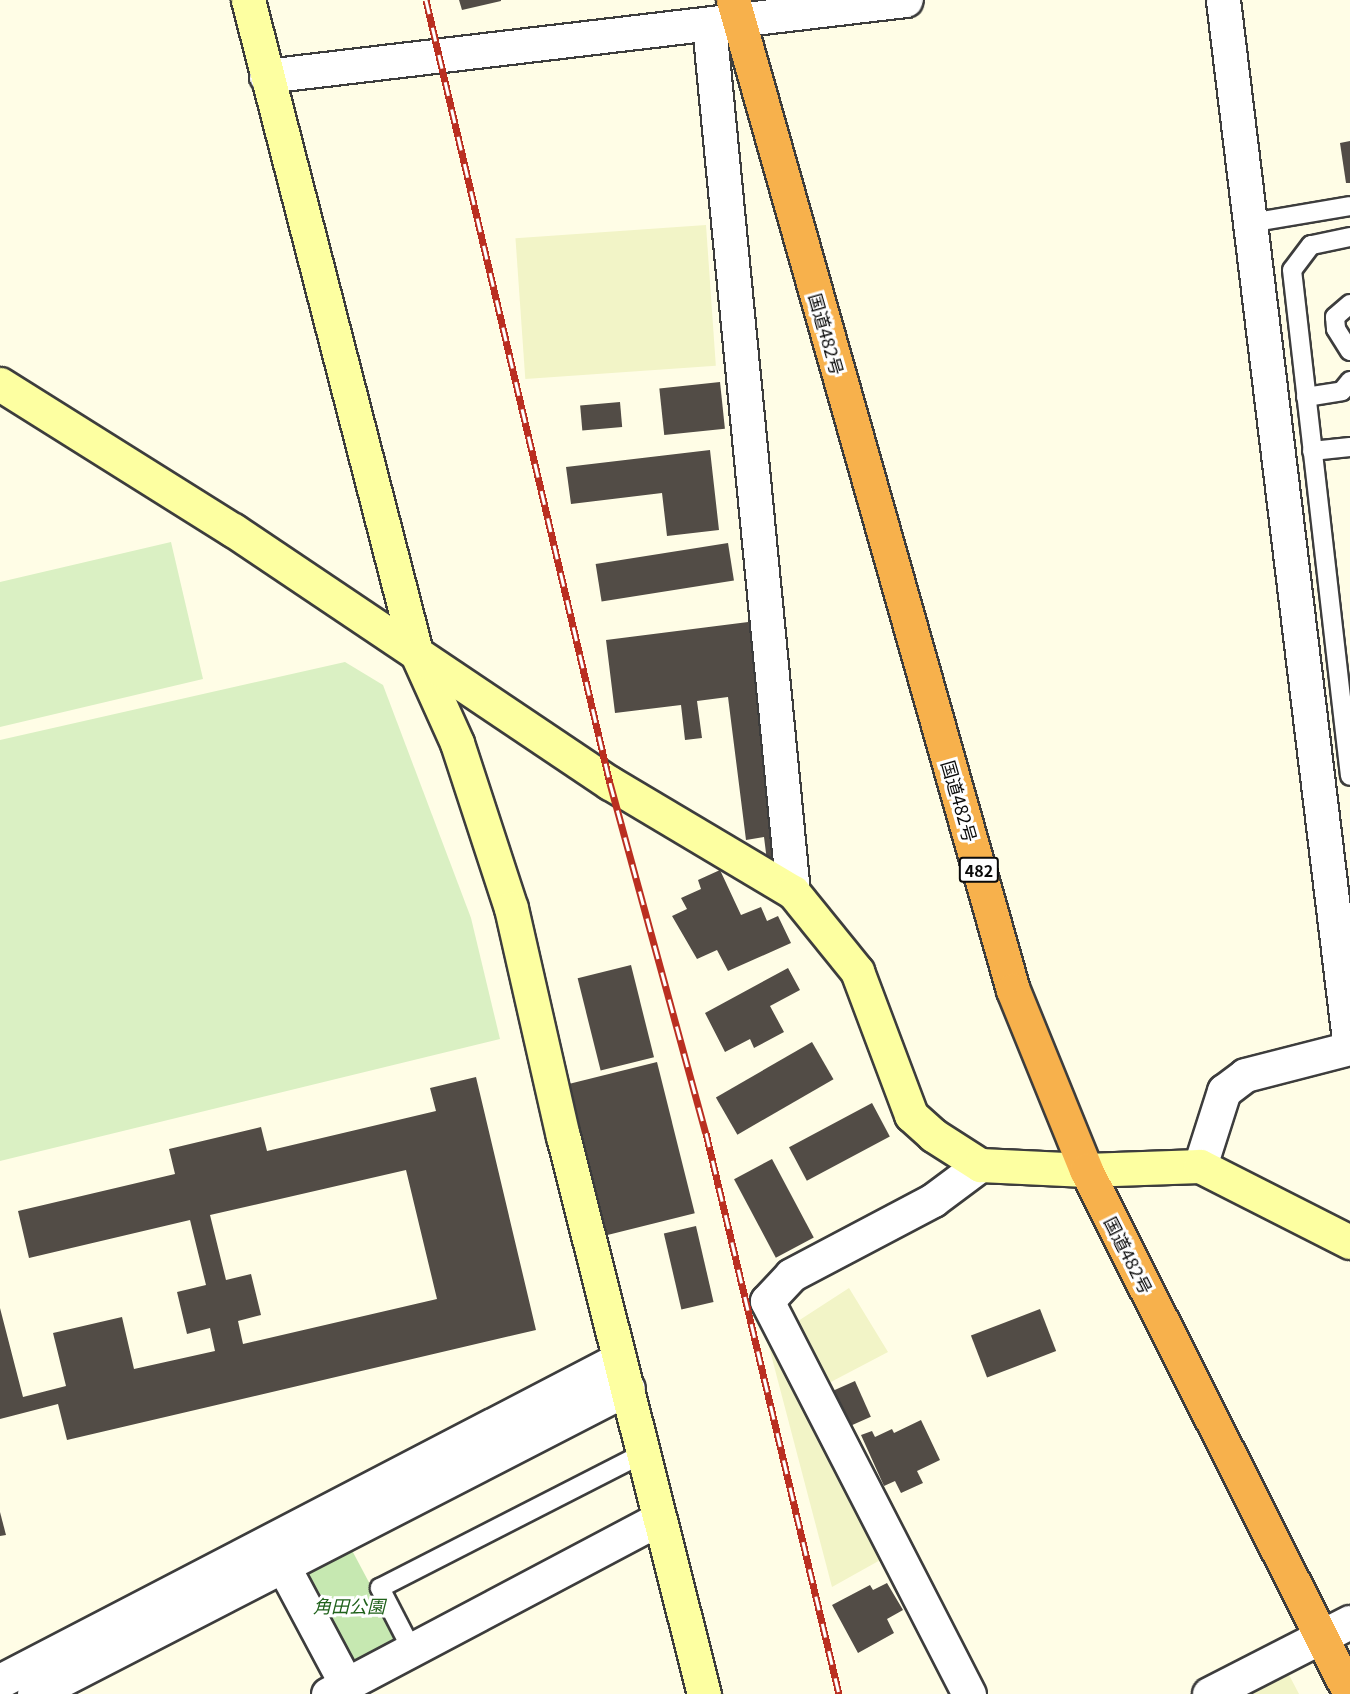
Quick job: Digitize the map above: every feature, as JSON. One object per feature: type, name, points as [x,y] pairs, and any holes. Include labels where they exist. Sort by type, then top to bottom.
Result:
[{"type":"highway","name":"国道482号","points":[[727,16],[1013,990],[1086,1170],[1350,1694]]},
{"type":"street","points":[[248,0],[416,652],[457,743],[511,908],[642,1454],[704,1694]]},
{"type":"street","points":[[266,75],[727,16],[905,0]]},
{"type":"street","points":[[1200,1166],[1224,1091],[1245,1075],[1350,1048],[1223,0]]},
{"type":"street","points":[[727,16],[793,892]]},
{"type":"street","points":[[0,384],[416,652],[610,783],[793,892],[857,971],[911,1115],[933,1135],[980,1165],[1086,1170],[1200,1166],[1350,1242]]},
{"type":"street","points":[[969,1694],[767,1301],[790,1275],[933,1200],[980,1165]]},
{"type":"street","points":[[34,1694],[282,1564],[624,1374]]},
{"type":"street","points":[[0,1681],[624,1374]]},
{"type":"street","points":[[282,1564],[337,1689],[660,1520]]},
{"type":"street","points":[[1209,1694],[1350,1622]]},
{"type":"lane","points":[[1250,223],[1350,206]]},
{"type":"lane","points":[[1350,237],[1311,245],[1292,270],[1350,776]]},
{"type":"lane","points":[[1350,304],[1335,317],[1336,329],[1350,351]]},
{"type":"lane","points":[[1306,397],[1342,391],[1350,381]]},
{"type":"lane","points":[[1312,451],[1350,447]]},
{"type":"lane","points":[[412,1650],[380,1588],[642,1454]]},
{"type":"green space","points":[[706,225],[716,366],[525,379],[515,238]]},
{"type":"green space","points":[[171,542],[203,679],[0,727],[0,582]]},
{"type":"green space","points":[[345,662],[383,685],[471,918],[500,1039],[0,1161],[0,740]]},
{"type":"green space","points":[[849,1288],[888,1352],[827,1384],[795,1323]]},
{"type":"green space","points":[[775,1338],[891,1554],[832,1587],[768,1343]]},
{"type":"green space","name":"角田公園","points":[[347,1541],[401,1643],[350,1670],[296,1568]]},
{"type":"green space","points":[[1288,1673],[1299,1694],[1248,1694]]},
{"type":"building","points":[[459,0],[501,0],[501,1],[462,10]]},
{"type":"building","points":[[1350,141],[1350,183],[1346,183],[1340,143]]},
{"type":"building","points":[[720,382],[725,429],[664,435],[659,388]]},
{"type":"building","points":[[620,402],[622,427],[582,430],[580,405]]},
{"type":"building","points":[[710,450],[719,530],[667,536],[662,493],[571,504],[566,467]]},
{"type":"building","points":[[728,543],[734,581],[602,601],[596,564]]},
{"type":"building","points":[[764,620],[795,857],[767,861],[764,837],[746,840],[728,697],[697,701],[702,738],[685,740],[681,705],[615,713],[606,640]]},
{"type":"building","points":[[720,870],[741,915],[761,907],[767,921],[778,916],[791,943],[728,971],[717,950],[697,959],[672,916],[687,909],[681,898],[701,889],[698,880]]},
{"type":"building","points":[[631,965],[654,1057],[601,1070],[578,978]]},
{"type":"building","points":[[788,968],[800,990],[770,1006],[784,1032],[754,1048],[750,1039],[725,1052],[705,1013]]},
{"type":"building","points":[[812,1042],[834,1079],[737,1135],[716,1098]]},
{"type":"building","points":[[657,1062],[695,1213],[605,1236],[568,1084]]},
{"type":"building","points":[[476,1077],[536,1330],[67,1440],[58,1404],[0,1419],[0,1308],[23,1397],[66,1386],[53,1333],[122,1317],[134,1369],[215,1351],[210,1328],[187,1334],[177,1292],[206,1285],[190,1220],[29,1258],[18,1211],[175,1174],[169,1149],[261,1127],[267,1151],[436,1111],[430,1088]],"holes":[[[406,1170],[437,1299],[243,1344],[238,1321],[261,1315],[251,1274],[226,1280],[210,1215]]]},
{"type":"building","points":[[872,1103],[890,1137],[807,1181],[789,1147]]},
{"type":"building","points":[[772,1159],[814,1238],[776,1258],[734,1179]]},
{"type":"building","points":[[696,1226],[714,1302],[681,1309],[664,1233]]},
{"type":"building","points":[[1040,1309],[1056,1351],[987,1378],[971,1336]]},
{"type":"building","points":[[855,1381],[871,1417],[849,1426],[833,1391]]},
{"type":"building","points":[[921,1420],[940,1460],[917,1471],[923,1483],[901,1493],[895,1481],[884,1486],[861,1435],[872,1431],[875,1437],[892,1429],[894,1433]]},
{"type":"building","points":[[0,1512],[6,1535],[0,1536]]},
{"type":"building","points":[[887,1583],[903,1610],[887,1619],[894,1633],[858,1653],[832,1605],[870,1585],[873,1590]]},
{"type":"railway","points":[[426,0],[610,783],[706,1133],[839,1694]]}]
